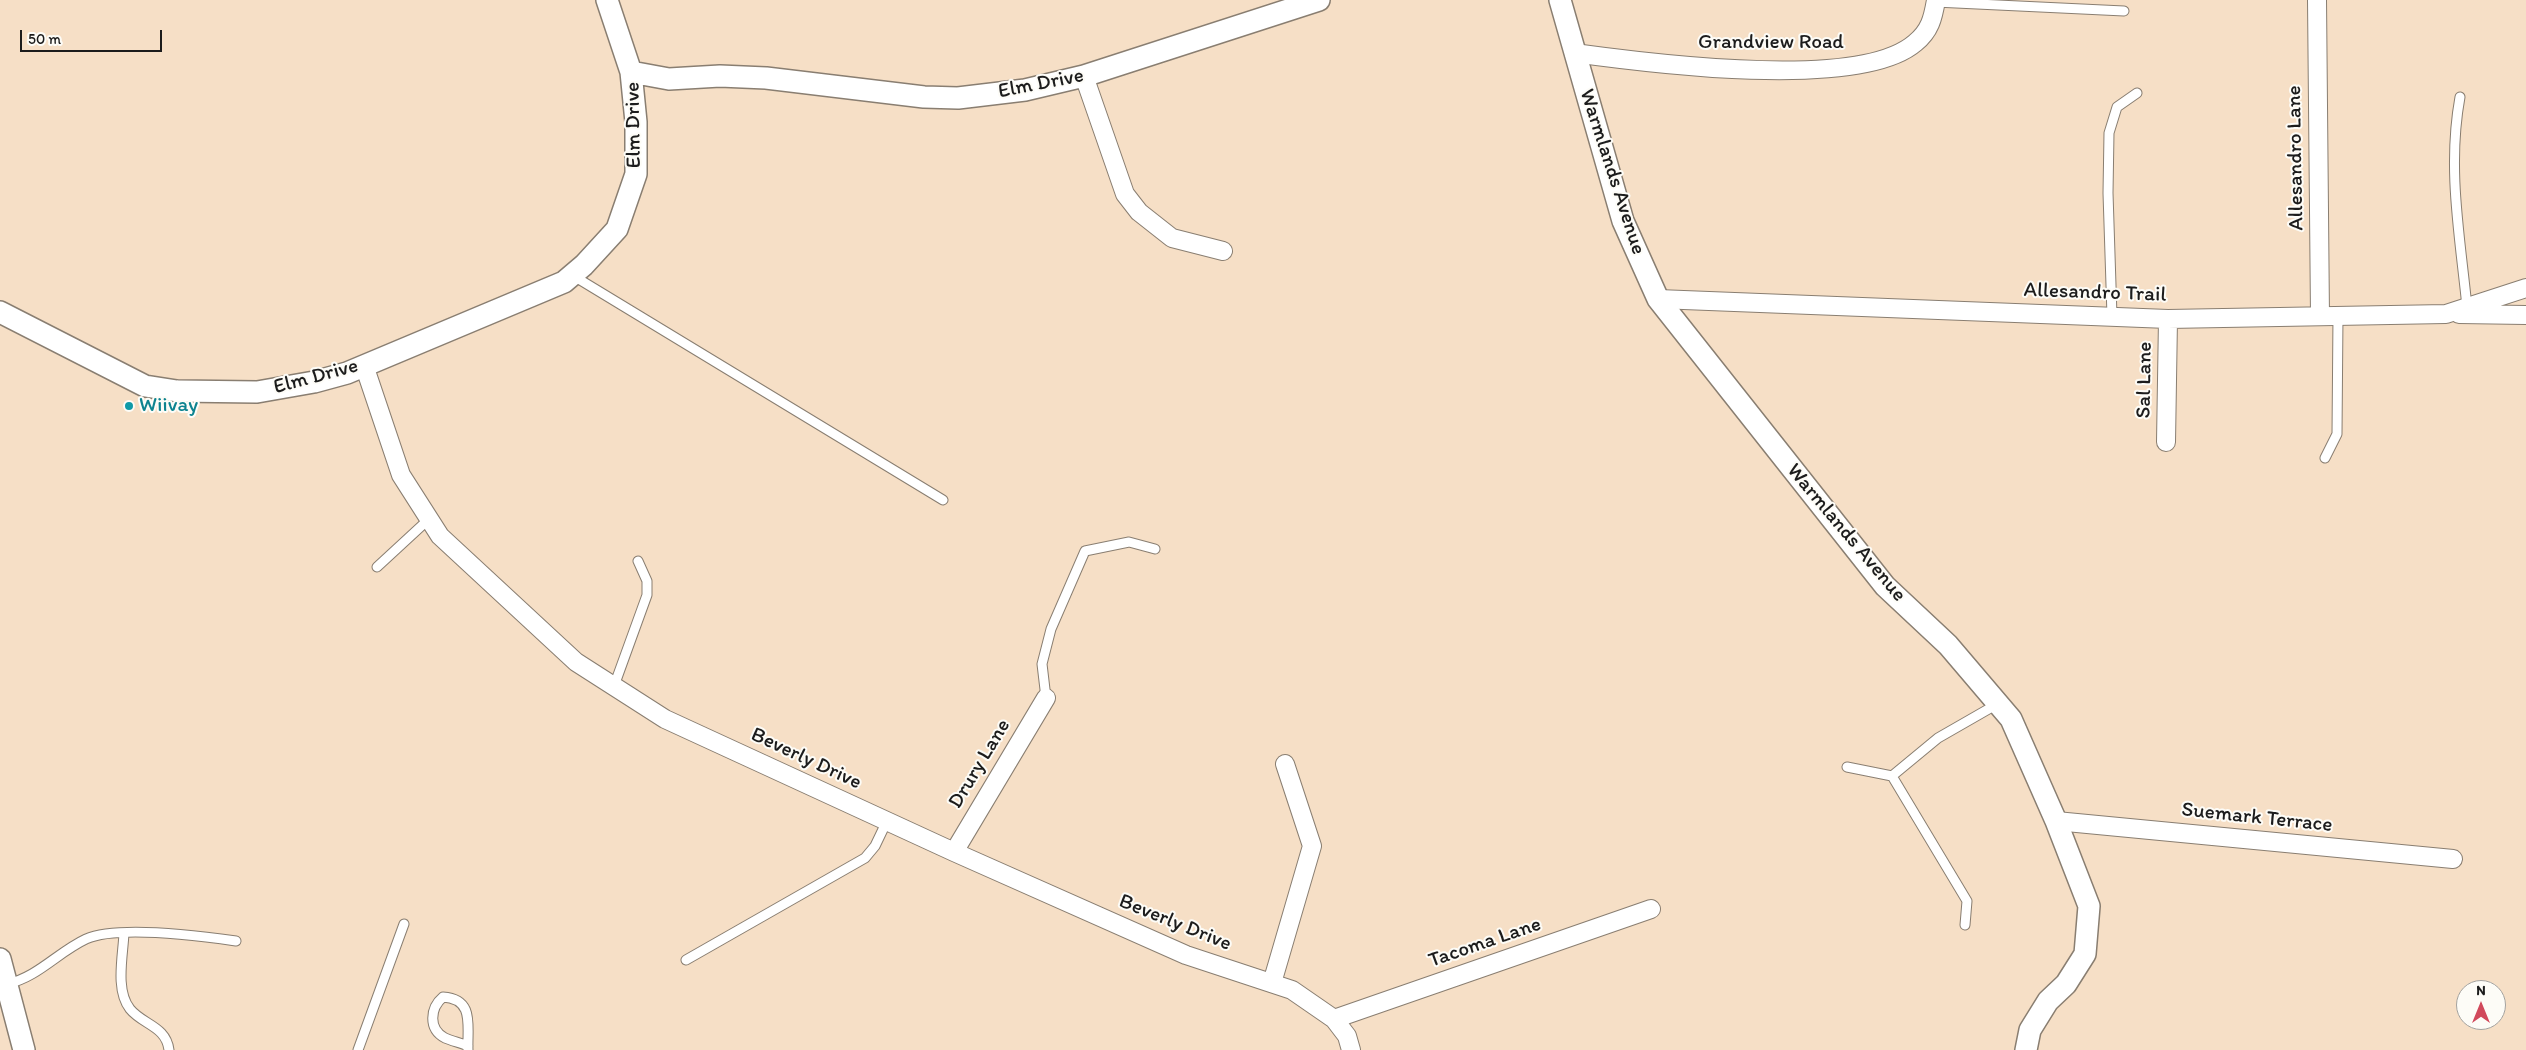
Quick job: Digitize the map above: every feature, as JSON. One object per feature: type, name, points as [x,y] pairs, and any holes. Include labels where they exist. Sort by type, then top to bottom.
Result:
[{"type":"street","points":[[607,0],[631,72]]},
{"type":"street","name":"Elm Drive","points":[[0,312],[145,386],[177,391],[256,392],[314,382],[347,373],[564,282],[572,275],[617,229],[636,174],[636,122],[631,72],[669,79],[720,76],[766,78],[924,97],[958,98],[1025,90],[1084,76],[1319,0]]},
{"type":"street","name":"Warmlands Avenue","points":[[1560,0],[1623,221],[1658,299],[1885,586],[1948,645],[2012,719],[2056,821],[2089,906],[2084,954],[2066,984],[2048,1001],[2030,1030],[2026,1050]]},
{"type":"street","name":"Allesandro Lane","points":[[2317,0],[2329,316]]},
{"type":"street","name":"Grandview Road","points":[[1574,52],[1666,65],[1783,69],[1848,67],[1893,57],[1916,43],[1932,22],[1935,1]]},
{"type":"street","points":[[1084,76],[1125,194],[1134,206],[1172,238],[1223,251]]},
{"type":"street","name":"Allesandro Trail","points":[[1658,299],[2168,319],[2446,314],[2526,288]]},
{"type":"street","points":[[2446,314],[2526,315]]},
{"type":"street","name":"Sal Lane","points":[[2166,442],[2168,319]]},
{"type":"street","name":"Beverly Drive","points":[[364,365],[401,475],[440,536],[576,662],[665,719],[954,852],[1186,955],[1292,990],[1334,1019],[1346,1036],[1350,1050]]},
{"type":"street","name":"Drury Lane","points":[[954,852],[1046,698]]},
{"type":"street","points":[[1272,984],[1312,846],[1285,764]]},
{"type":"street","name":"Suemark Terrace","points":[[2056,821],[2453,860]]},
{"type":"street","name":"Tacoma Lane","points":[[1334,1019],[1652,909]]},
{"type":"street","points":[[0,959],[24,1050]]},
{"type":"lane","points":[[1935,1],[2124,11]]},
{"type":"lane","points":[[2112,316],[2108,193],[2109,133],[2117,107],[2137,92]]},
{"type":"lane","points":[[2460,97],[2455,128],[2453,161],[2468,307]]},
{"type":"lane","points":[[572,275],[943,500]]},
{"type":"lane","points":[[2326,458],[2337,434],[2329,316]]},
{"type":"lane","points":[[377,566],[429,519]]},
{"type":"lane","points":[[1046,698],[1042,664],[1049,638],[1085,551],[1129,542],[1155,549]]},
{"type":"lane","points":[[614,686],[647,595],[647,581],[638,561]]},
{"type":"lane","points":[[1892,776],[1938,738],[1999,704]]},
{"type":"lane","points":[[1846,767],[1892,776],[1967,901],[1965,925]]},
{"type":"lane","points":[[686,960],[865,858],[875,846],[887,821]]},
{"type":"lane","points":[[358,1050],[404,924]]},
{"type":"lane","points":[[124,933],[121,970],[122,986],[129,1008],[137,1016],[156,1026],[163,1035],[169,1050]]},
{"type":"lane","points":[[6,984],[20,981],[44,968],[64,951],[88,938],[124,933],[179,934],[236,941]]},
{"type":"lane","points":[[443,997],[456,998],[464,1005],[469,1019],[468,1048],[443,1037],[434,1026],[432,1013],[435,1004],[443,997]]},
{"type":"place","name":"Wiivay","points":[[129,406]]}]
